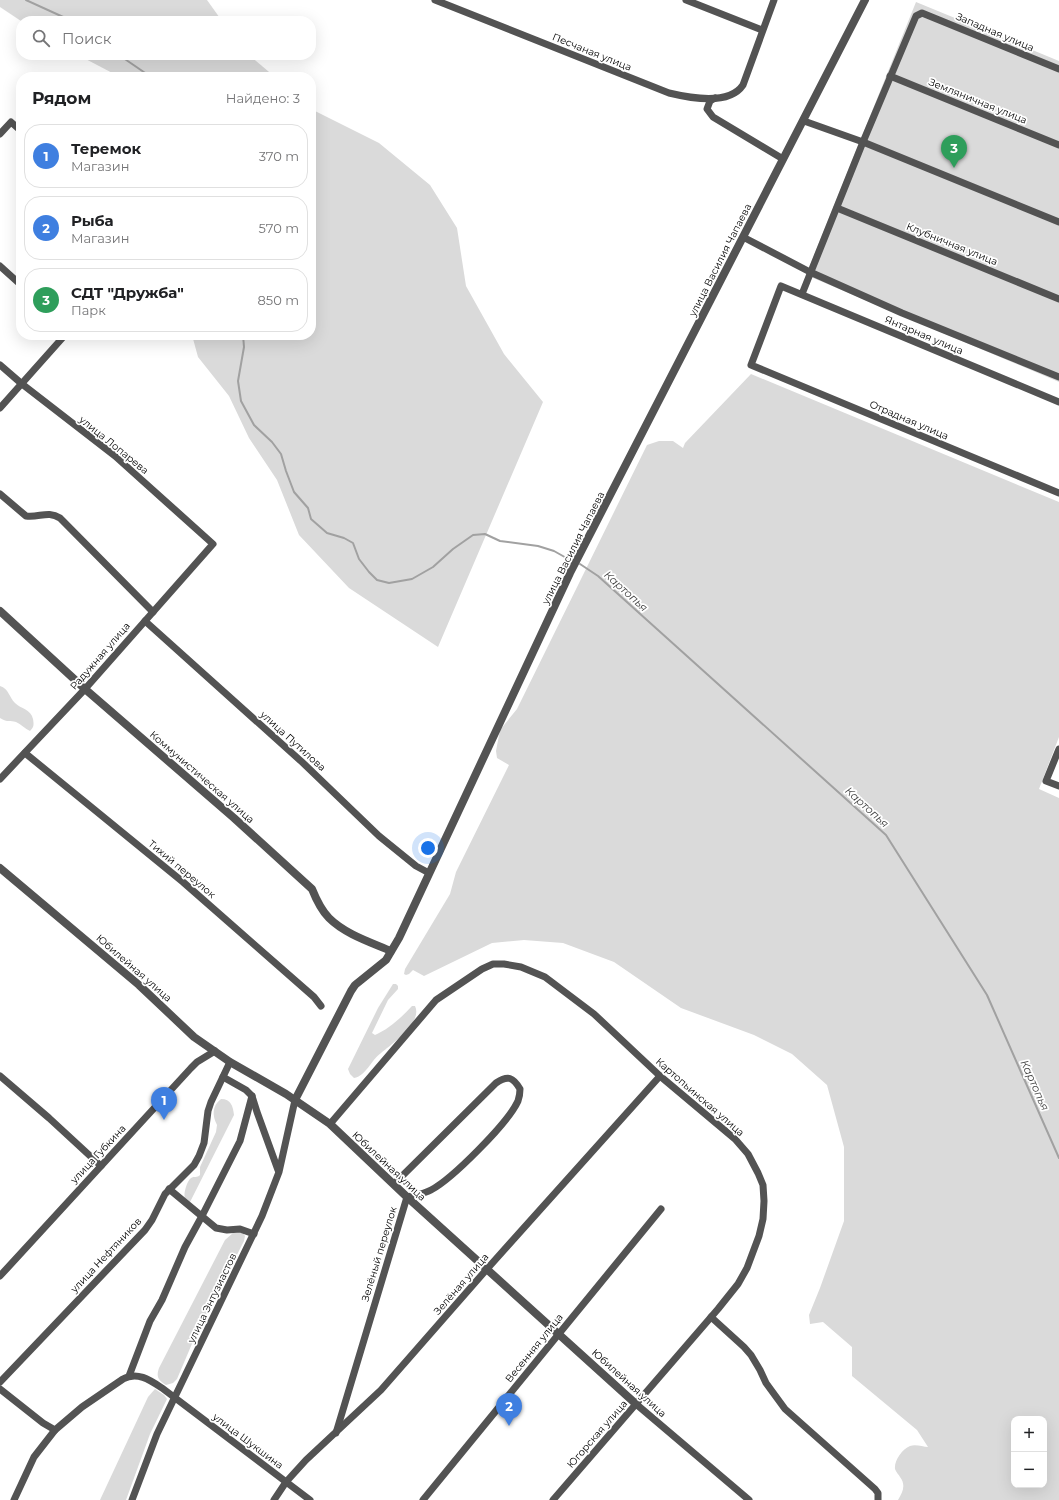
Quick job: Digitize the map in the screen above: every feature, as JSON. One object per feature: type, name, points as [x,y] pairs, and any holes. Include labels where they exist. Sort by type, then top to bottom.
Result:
[{"type":"street","name":"Песчаная улица","points":[[435,0],[670,93],[691,98],[715,98],[732,94],[739,90],[743,84],[762,30]]},
{"type":"street","points":[[686,0],[762,30],[774,0]]},
{"type":"street","name":"улица Василия Чапаева","points":[[295,1100],[351,991],[355,985],[386,960],[391,952],[570,573],[865,0]]},
{"type":"street","name":"Западная улица","points":[[890,76],[916,16],[922,13],[1059,69]]},
{"type":"street","points":[[802,294],[890,76]]},
{"type":"street","name":"Земляничная улица","points":[[890,76],[1059,145]]},
{"type":"street","points":[[715,98],[710,101],[707,109],[713,117],[783,159]]},
{"type":"street","points":[[804,121],[863,142],[1059,222]]},
{"type":"street","points":[[0,134],[11,122],[16,126]]},
{"type":"street","name":"Клубничная улица","points":[[837,208],[1059,299]]},
{"type":"street","name":"Янтарная улица","points":[[743,237],[810,272],[916,319],[1059,377]]},
{"type":"street","points":[[0,266],[16,280]]},
{"type":"street","name":"Янтарная улица","points":[[751,366],[781,286],[1059,402]]},
{"type":"street","points":[[0,408],[61,340]]},
{"type":"street","name":"улица Лопарева","points":[[0,365],[22,384],[115,456],[213,544]]},
{"type":"street","name":"Отрадная улица","points":[[751,366],[1059,493]]},
{"type":"street","points":[[0,494],[26,516],[47,514],[60,518],[153,612]]},
{"type":"street","name":"Радужная улица","points":[[0,779],[85,689],[213,544]]},
{"type":"street","name":"Коммунистическая улица","points":[[0,611],[85,689],[234,818],[312,889],[327,917],[345,930],[391,952]]},
{"type":"street","name":"улица Путилова","points":[[145,621],[302,762],[379,836],[416,866],[429,874]]},
{"type":"street","points":[[1059,749],[1046,781],[1059,786]]},
{"type":"street","name":"Тихий переулок","points":[[25,753],[183,882],[314,997],[321,1006]]},
{"type":"street","name":"Юбилейная улица","points":[[0,868],[140,985],[194,1037],[230,1062],[295,1100],[330,1124],[407,1197],[636,1404],[749,1500]]},
{"type":"street","name":"Картопьинская улица","points":[[330,1124],[436,1000],[482,969],[494,964],[521,967],[545,978],[594,1014],[660,1076],[735,1138],[748,1154],[763,1185],[763,1219],[747,1268],[738,1284],[718,1309]]},
{"type":"street","name":"улица Губкина","points":[[0,1276],[3,1267],[101,1166],[197,1062],[215,1051]]},
{"type":"street","name":"улица Нефтяников","points":[[0,1382],[145,1230],[169,1189],[194,1165],[204,1143],[208,1111],[211,1102],[230,1062]]},
{"type":"street","points":[[0,1076],[54,1122],[101,1166]]},
{"type":"street","name":"Зелёная улица","points":[[274,1500],[286,1482],[306,1460],[381,1390],[660,1076]]},
{"type":"street","points":[[223,1077],[246,1090],[252,1096],[279,1172]]},
{"type":"street","name":"Зелёный переулок","points":[[336,1433],[407,1197],[431,1190],[467,1161],[509,1115],[518,1101],[520,1089],[515,1081],[508,1078],[502,1079],[496,1083],[394,1184]]},
{"type":"street","points":[[14,1500],[34,1457],[55,1430],[82,1407],[129,1376],[150,1321],[162,1300],[185,1247],[240,1142],[252,1096]]},
{"type":"street","name":"улица Энтузиастов","points":[[132,1500],[151,1448],[174,1397],[254,1234],[279,1172],[295,1100]]},
{"type":"street","points":[[169,1189],[216,1228],[221,1230],[240,1229],[254,1234]]},
{"type":"street","name":"Весенняя улица","points":[[423,1500],[661,1209]]},
{"type":"street","name":"Югорская улица","points":[[553,1500],[718,1309]]},
{"type":"street","points":[[711,1317],[751,1355],[766,1383],[785,1409],[874,1489],[878,1493],[878,1500]]},
{"type":"street","name":"улица Шукшина","points":[[129,1376],[143,1377],[154,1382],[310,1500]]},
{"type":"street","points":[[0,1389],[55,1430]]},
{"type":"shaded area","points":[[0,0],[207,0],[218,16],[16,16],[16,18],[0,7]]},
{"type":"shaded area","points":[[916,2],[1059,61],[1059,382],[806,275]]},
{"type":"shaded area","points":[[88,60],[255,60],[269,72],[110,72]]},
{"type":"shaded area","points":[[316,112],[379,143],[430,185],[457,228],[466,286],[504,354],[543,402],[438,647],[349,588],[299,535],[277,480],[249,438],[229,396],[198,357],[193,340],[316,340]]},
{"type":"shaded area","points":[[751,374],[1059,502],[1059,737],[1039,789],[1059,798],[1059,1500],[898,1500],[902,1491],[903,1483],[895,1469],[897,1459],[901,1452],[912,1445],[928,1447],[917,1430],[852,1376],[852,1347],[823,1322],[810,1324],[809,1315],[844,1221],[844,1147],[827,1085],[792,1054],[754,1035],[681,1008],[614,962],[563,943],[524,940],[492,943],[424,976],[413,970],[409,974],[404,974],[405,969],[450,894],[456,872],[509,765],[497,758],[496,751],[500,730],[517,709],[647,445],[659,441],[673,441],[683,448],[685,443]]},
{"type":"shaded area","points":[[0,686],[7,691],[17,705],[28,711],[32,716],[33,726],[30,731],[16,722],[0,718]]},
{"type":"shaded area","points":[[393,984],[398,986],[398,989],[388,1000],[372,1033],[375,1035],[390,1026],[412,1006],[415,1006],[415,1019],[411,1026],[377,1056],[362,1074],[354,1078],[348,1069],[378,1008]]},
{"type":"shaded area","points":[[221,1099],[227,1100],[231,1104],[234,1115],[190,1202],[185,1198],[186,1188],[191,1178],[200,1175],[200,1167],[216,1132],[217,1125],[214,1118],[214,1108]]},
{"type":"shaded area","points":[[233,1233],[243,1233],[245,1236],[244,1241],[194,1339],[177,1379],[173,1383],[166,1385],[158,1378],[159,1368],[225,1240]]},
{"type":"shaded area","points":[[155,1389],[167,1399],[150,1434],[126,1500],[100,1500],[148,1397]]},
{"type":"waterway","name":"Картопья","points":[[26,0],[61,16]]},
{"type":"waterway","name":"Картопья","points":[[126,60],[144,72]]},
{"type":"waterway","name":"Картопья","points":[[243,340],[244,347],[238,381],[241,401],[254,425],[272,442],[281,454],[294,492],[308,508],[311,519],[327,533],[344,538],[353,543],[359,559],[377,580],[389,583],[412,579],[433,567],[453,549],[473,535],[485,534],[500,541],[538,546],[554,551],[570,560]]},
{"type":"waterway","name":"Картопья","points":[[580,564],[598,576],[886,835],[987,995],[1059,1158]]},
{"type":"place","name":"СДТ \"Дружба\"","points":[[954,168]]},
{"type":"place","name":"Теремок","points":[[164,1120]]},
{"type":"place","name":"Рыба","points":[[509,1426]]}]
